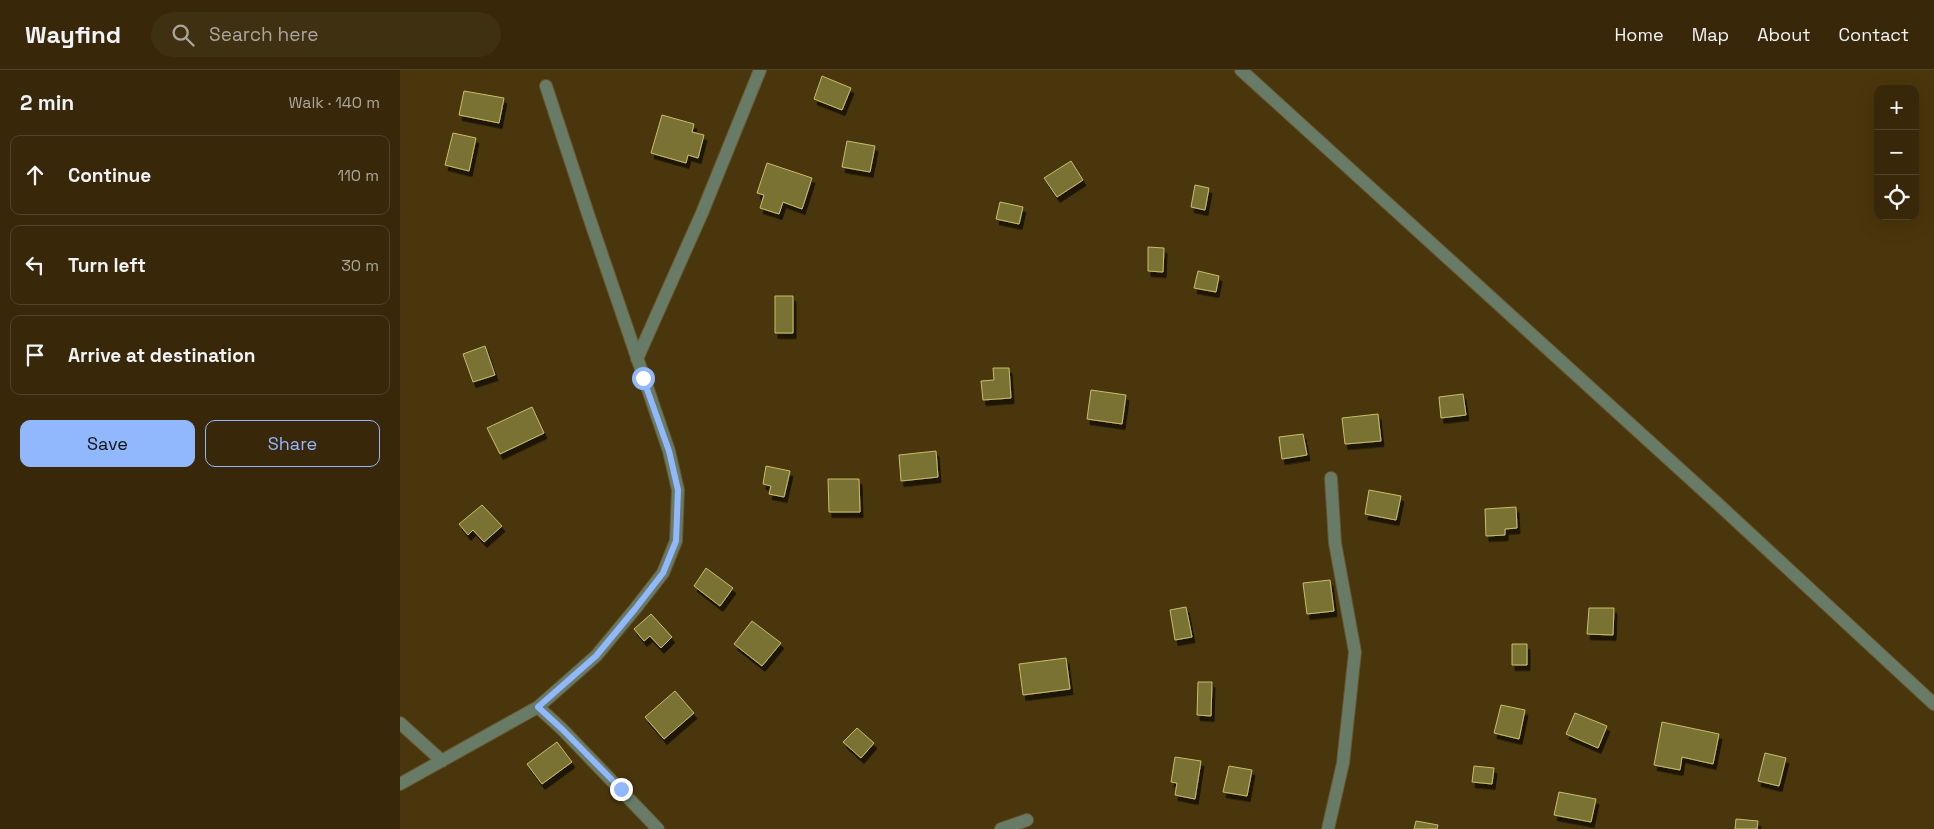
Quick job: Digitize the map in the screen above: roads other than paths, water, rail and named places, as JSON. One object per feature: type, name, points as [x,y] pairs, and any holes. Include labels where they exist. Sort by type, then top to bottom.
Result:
[{"type":"street","points":[[637,359],[702,213],[760,70]]},
{"type":"street","points":[[1241,70],[1710,496],[1934,704]]},
{"type":"street","points":[[400,784],[538,707],[596,656],[663,573],[676,541],[678,490],[669,451],[546,86]]},
{"type":"street","points":[[1328,829],[1343,763],[1355,652],[1335,543],[1330,478]]},
{"type":"street","points":[[538,707],[562,729],[658,829]]},
{"type":"street","points":[[400,723],[442,761]]},
{"type":"street","points":[[1001,829],[1027,820]]}]
